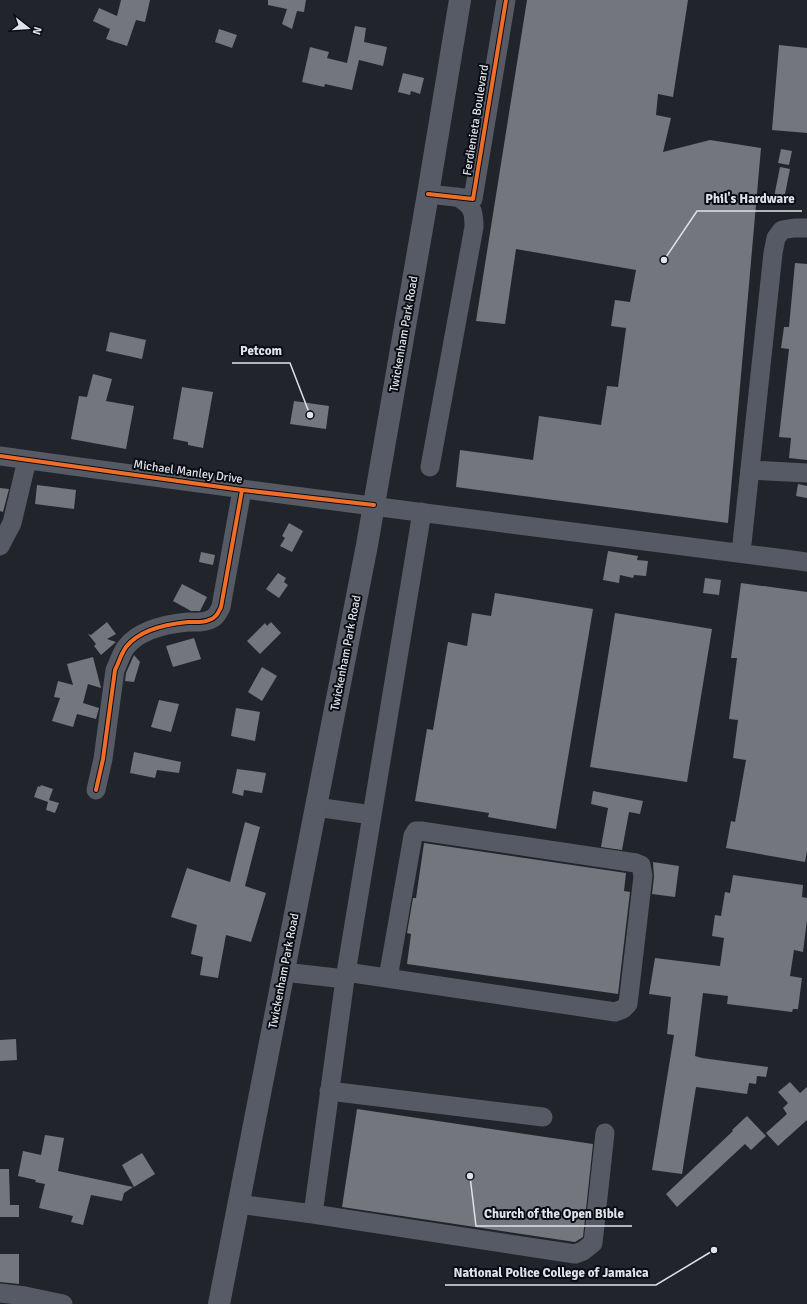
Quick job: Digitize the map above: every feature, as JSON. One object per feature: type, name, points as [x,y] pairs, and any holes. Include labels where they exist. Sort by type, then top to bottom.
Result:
[{"type":"main road","name":"Twickenham Park Road","points":[[219,1304],[367,545],[460,0]]},
{"type":"street","name":"Ferdienieta Boulevard","points":[[428,194],[473,199],[506,0]]},
{"type":"street","points":[[430,467],[474,227],[474,213],[467,203],[458,197]]},
{"type":"street","points":[[741,553],[776,238],[782,230],[807,228]]},
{"type":"street","name":"Michael Manley Drive","points":[[0,456],[242,490],[374,505],[807,562]]},
{"type":"street","points":[[0,546],[12,523],[27,460]]},
{"type":"street","points":[[750,470],[807,473]]},
{"type":"street","points":[[96,790],[103,759],[116,670],[126,646],[153,628],[180,623],[209,621],[216,616],[221,607],[242,490]]},
{"type":"street","points":[[313,1214],[346,976],[422,512]]},
{"type":"street","points":[[316,807],[372,815]]},
{"type":"street","points":[[284,972],[388,978],[615,1012],[623,1009],[628,1004],[643,876],[641,865],[636,862],[421,831],[416,832],[413,836],[388,978]]},
{"type":"street","points":[[329,1091],[543,1117]]},
{"type":"street","points":[[238,1204],[575,1254],[583,1251],[594,1243],[605,1133]]},
{"type":"street","points":[[0,1293],[25,1296],[63,1304]]},
{"type":"building","points":[[121,0],[150,0],[145,22],[136,20],[127,46],[106,39],[110,29],[93,21],[99,8],[117,16]]},
{"type":"building","points":[[268,0],[306,0],[304,12],[297,11],[292,29],[282,24],[287,9],[268,5]]},
{"type":"building","points":[[527,0],[688,0],[673,97],[658,94],[656,115],[671,118],[663,152],[710,140],[761,148],[728,523],[456,487],[460,450],[533,460],[539,416],[601,425],[607,386],[618,387],[626,328],[611,326],[615,300],[630,302],[636,270],[516,249],[505,324],[476,321]]},
{"type":"building","points":[[355,26],[366,28],[364,42],[387,47],[383,66],[359,60],[352,90],[325,84],[324,87],[302,82],[310,47],[329,52],[327,58],[347,63]]},
{"type":"building","points":[[219,29],[237,35],[232,48],[215,42]]},
{"type":"building","points":[[779,45],[807,48],[807,133],[772,130]]},
{"type":"building","points":[[403,73],[424,78],[420,94],[411,91],[410,95],[398,92]]},
{"type":"building","points":[[781,149],[792,151],[789,165],[778,163]]},
{"type":"building","points":[[780,167],[790,169],[783,204],[773,202]]},
{"type":"building","points":[[795,263],[807,264],[807,460],[789,458],[791,438],[779,437],[789,349],[781,348],[784,327],[789,327]]},
{"type":"building","points":[[110,332],[146,340],[142,359],[106,351]]},
{"type":"building","points":[[93,374],[112,379],[106,401],[134,406],[126,449],[71,439],[79,396],[87,397]]},
{"type":"building","points":[[182,387],[213,392],[203,448],[188,445],[188,442],[173,439]]},
{"type":"building","points":[[294,401],[329,406],[326,429],[290,424]]},
{"type":"building","points":[[798,484],[807,486],[807,498],[796,496]]},
{"type":"building","points":[[37,485],[76,490],[74,509],[35,504]]},
{"type":"building","points":[[0,488],[9,489],[3,512],[0,511]]},
{"type":"building","points":[[289,523],[303,531],[292,552],[280,546],[285,538],[282,536]]},
{"type":"building","points":[[608,551],[638,556],[637,560],[648,561],[646,576],[634,575],[633,578],[620,575],[619,583],[603,580]]},
{"type":"building","points":[[201,552],[215,555],[213,565],[199,562]]},
{"type":"building","points":[[278,573],[286,578],[284,582],[288,585],[279,598],[266,589]]},
{"type":"building","points":[[705,578],[721,580],[719,595],[703,593]]},
{"type":"building","points":[[741,583],[807,592],[807,851],[805,862],[726,848],[731,821],[735,822],[746,760],[733,758],[738,720],[729,719],[737,658],[731,658]]},
{"type":"building","points":[[182,584],[207,597],[200,611],[191,611],[173,601]]},
{"type":"building","points":[[495,593],[593,609],[556,829],[488,817],[489,813],[415,801],[427,729],[433,730],[448,642],[467,646],[472,613],[491,616]]},
{"type":"building","points":[[615,613],[712,629],[687,782],[590,767]]},
{"type":"building","points":[[107,622],[116,634],[107,639],[116,642],[101,655],[94,646],[96,644],[88,634],[91,635]]},
{"type":"building","points":[[271,622],[281,633],[260,654],[247,641],[265,623],[267,626]]},
{"type":"building","points":[[194,638],[201,659],[173,667],[166,646]]},
{"type":"building","points":[[134,655],[140,662],[134,682],[125,681],[126,673]]},
{"type":"building","points":[[93,657],[101,688],[88,684],[83,703],[99,708],[96,719],[77,714],[73,727],[52,721],[60,698],[54,697],[58,681],[73,685],[67,664]]},
{"type":"building","points":[[262,667],[277,676],[262,701],[248,692]]},
{"type":"building","points":[[159,700],[179,704],[171,732],[151,727]]},
{"type":"building","points":[[236,708],[260,712],[255,741],[231,736]]},
{"type":"building","points":[[134,752],[181,762],[179,773],[157,770],[155,778],[130,773]]},
{"type":"building","points":[[237,769],[266,773],[262,793],[244,790],[243,796],[232,793]]},
{"type":"building","points":[[41,785],[53,789],[49,800],[59,803],[55,813],[46,810],[48,802],[34,797],[38,786],[40,787]]},
{"type":"building","points":[[593,791],[643,801],[640,814],[629,812],[622,850],[601,847],[608,808],[591,804]]},
{"type":"building","points":[[245,822],[260,827],[245,886],[266,893],[251,942],[226,935],[218,978],[200,975],[203,957],[191,954],[197,925],[171,917],[187,868],[230,882]]},
{"type":"building","points":[[424,843],[626,873],[624,891],[630,892],[618,994],[407,964],[411,934],[407,933],[413,898],[416,898]]},
{"type":"building","points":[[653,862],[679,866],[675,897],[652,894],[654,877]]},
{"type":"building","points":[[733,875],[803,885],[802,897],[807,898],[807,920],[803,952],[794,950],[790,976],[802,978],[798,1009],[793,1009],[792,1012],[727,1004],[728,996],[703,993],[695,1056],[768,1067],[766,1077],[757,1076],[756,1084],[749,1083],[747,1094],[696,1087],[682,1174],[652,1170],[674,1035],[667,1034],[671,997],[649,994],[655,958],[720,966],[724,938],[712,936],[715,915],[721,916],[725,892],[730,893]]},
{"type":"building","points":[[16,1039],[17,1060],[0,1061],[0,1040]]},
{"type":"building","points":[[790,1082],[800,1093],[807,1087],[807,1120],[778,1146],[766,1133],[787,1114],[783,1108],[788,1103],[778,1092]]},
{"type":"building","points":[[357,1109],[593,1144],[583,1237],[575,1242],[342,1207]]},
{"type":"building","points":[[747,1116],[766,1136],[751,1150],[745,1144],[677,1207],[666,1194]]},
{"type":"building","points":[[45,1135],[64,1138],[58,1171],[133,1187],[124,1193],[122,1201],[91,1195],[83,1225],[71,1222],[73,1216],[39,1208],[45,1184],[35,1182],[36,1180],[18,1176],[23,1151],[41,1155]]},
{"type":"building","points":[[142,1153],[155,1174],[134,1187],[122,1165]]},
{"type":"building","points":[[0,1169],[9,1169],[10,1205],[19,1205],[19,1217],[0,1217]]},
{"type":"building","points":[[0,1254],[19,1254],[19,1284],[0,1282]]},
{"type":"cycle path","points":[[428,194],[473,199],[506,0]]},
{"type":"cycle path","points":[[0,456],[242,490],[374,505]]},
{"type":"cycle path","points":[[96,790],[103,759],[115,670],[123,652],[132,641],[154,628],[171,624],[204,622],[216,615],[221,607],[242,490]]},
{"type":"place","name":"Phil's Hardware","points":[[664,260]]},
{"type":"place","name":"Petcom","points":[[310,415]]},
{"type":"place","name":"Church of the Open Bible","points":[[470,1176]]},
{"type":"place","name":"National Police College of Jamaica","points":[[714,1250]]}]
